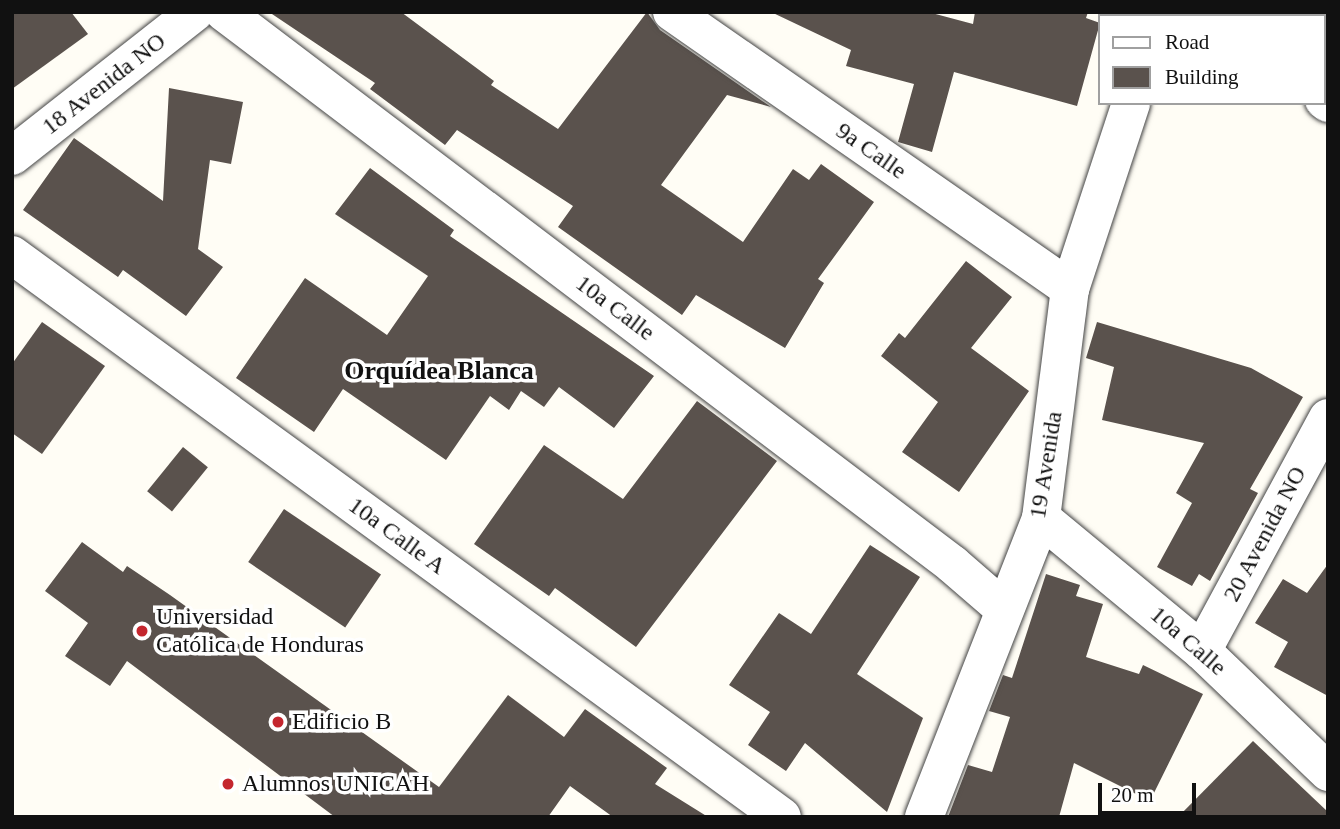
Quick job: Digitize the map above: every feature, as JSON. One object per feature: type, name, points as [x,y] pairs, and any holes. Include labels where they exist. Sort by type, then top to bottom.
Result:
[{"type":"street","name":"18 Avenida NO","points":[[12,156],[195,12]]},
{"type":"street","name":"10a Calle","points":[[224,12],[953,564],[1003,608]]},
{"type":"street","name":"9a Calle","points":[[672,12],[1070,289]]},
{"type":"street","name":"19 Avenida","points":[[924,817],[1003,608],[1041,518],[1070,289],[1130,105]]},
{"type":"street","name":"10a Calle A","points":[[12,255],[782,817]]},
{"type":"street","name":"20 Avenida NO","points":[[1202,651],[1328,418]]},
{"type":"street","name":"10a Calle","points":[[1041,518],[1202,651],[1328,772]]},
{"type":"building","points":[[12,12],[71,12],[88,34],[12,89]]},
{"type":"building","points":[[269,12],[401,12],[494,81],[491,85],[558,129],[647,12],[660,30],[771,107],[727,95],[661,185],[743,242],[793,169],[809,180],[821,164],[874,202],[818,279],[824,283],[785,348],[696,295],[682,315],[558,227],[573,206],[457,130],[445,145],[370,89],[375,83]]},
{"type":"building","points":[[771,12],[928,12],[973,24],[975,12],[1088,12],[1086,18],[1098,22],[1077,106],[954,72],[932,152],[898,142],[914,84],[846,66],[851,50]]},
{"type":"building","points":[[169,88],[243,102],[231,164],[210,160],[198,249],[223,267],[186,316],[123,270],[118,277],[23,210],[74,138],[163,201]]},
{"type":"building","points":[[370,168],[454,230],[450,236],[654,376],[614,428],[559,387],[544,407],[521,391],[509,410],[490,396],[446,460],[343,389],[314,432],[236,378],[305,278],[387,335],[428,276],[335,214]]},
{"type":"building","points":[[966,261],[1012,297],[971,348],[1029,391],[959,492],[902,452],[938,402],[881,356],[899,333],[905,338]]},
{"type":"building","points":[[42,322],[105,366],[42,454],[12,433],[12,364]]},
{"type":"building","points":[[1097,322],[1251,368],[1303,397],[1250,489],[1258,493],[1210,581],[1199,574],[1192,586],[1157,567],[1192,503],[1176,493],[1204,443],[1102,420],[1114,367],[1086,358]]},
{"type":"building","points":[[697,401],[777,461],[636,647],[555,588],[549,596],[474,544],[544,445],[623,499]]},
{"type":"building","points":[[183,447],[208,467],[172,511],[147,491]]},
{"type":"building","points":[[284,509],[381,574],[345,627],[248,562]]},
{"type":"building","points":[[82,542],[123,572],[127,566],[170,595],[439,787],[508,695],[564,737],[585,709],[667,768],[655,784],[708,817],[613,817],[570,786],[548,817],[335,817],[127,661],[110,686],[65,656],[88,623],[45,591]]},
{"type":"building","points":[[870,545],[920,577],[857,674],[923,718],[887,812],[805,743],[786,771],[748,745],[770,712],[729,685],[779,613],[811,634]]},
{"type":"building","points":[[1328,564],[1328,696],[1274,667],[1288,642],[1255,623],[1283,579],[1307,593]]},
{"type":"building","points":[[1046,574],[1080,585],[1076,596],[1103,604],[1086,657],[1139,674],[1143,665],[1203,694],[1150,801],[1074,763],[1059,817],[948,817],[968,765],[992,772],[1010,717],[989,711],[1003,675],[1012,678]]},
{"type":"building","points":[[1253,741],[1328,812],[1328,817],[1178,817]]},
{"type":"place","name":"Universidad Católica de Honduras","points":[[142,631]]},
{"type":"place","name":"Edificio B","points":[[278,722]]},
{"type":"place","name":"Alumnos UNICAH","points":[[228,784]]},
{"type":"district","name":"Orquídea Blanca","points":[[439,371]]}]
